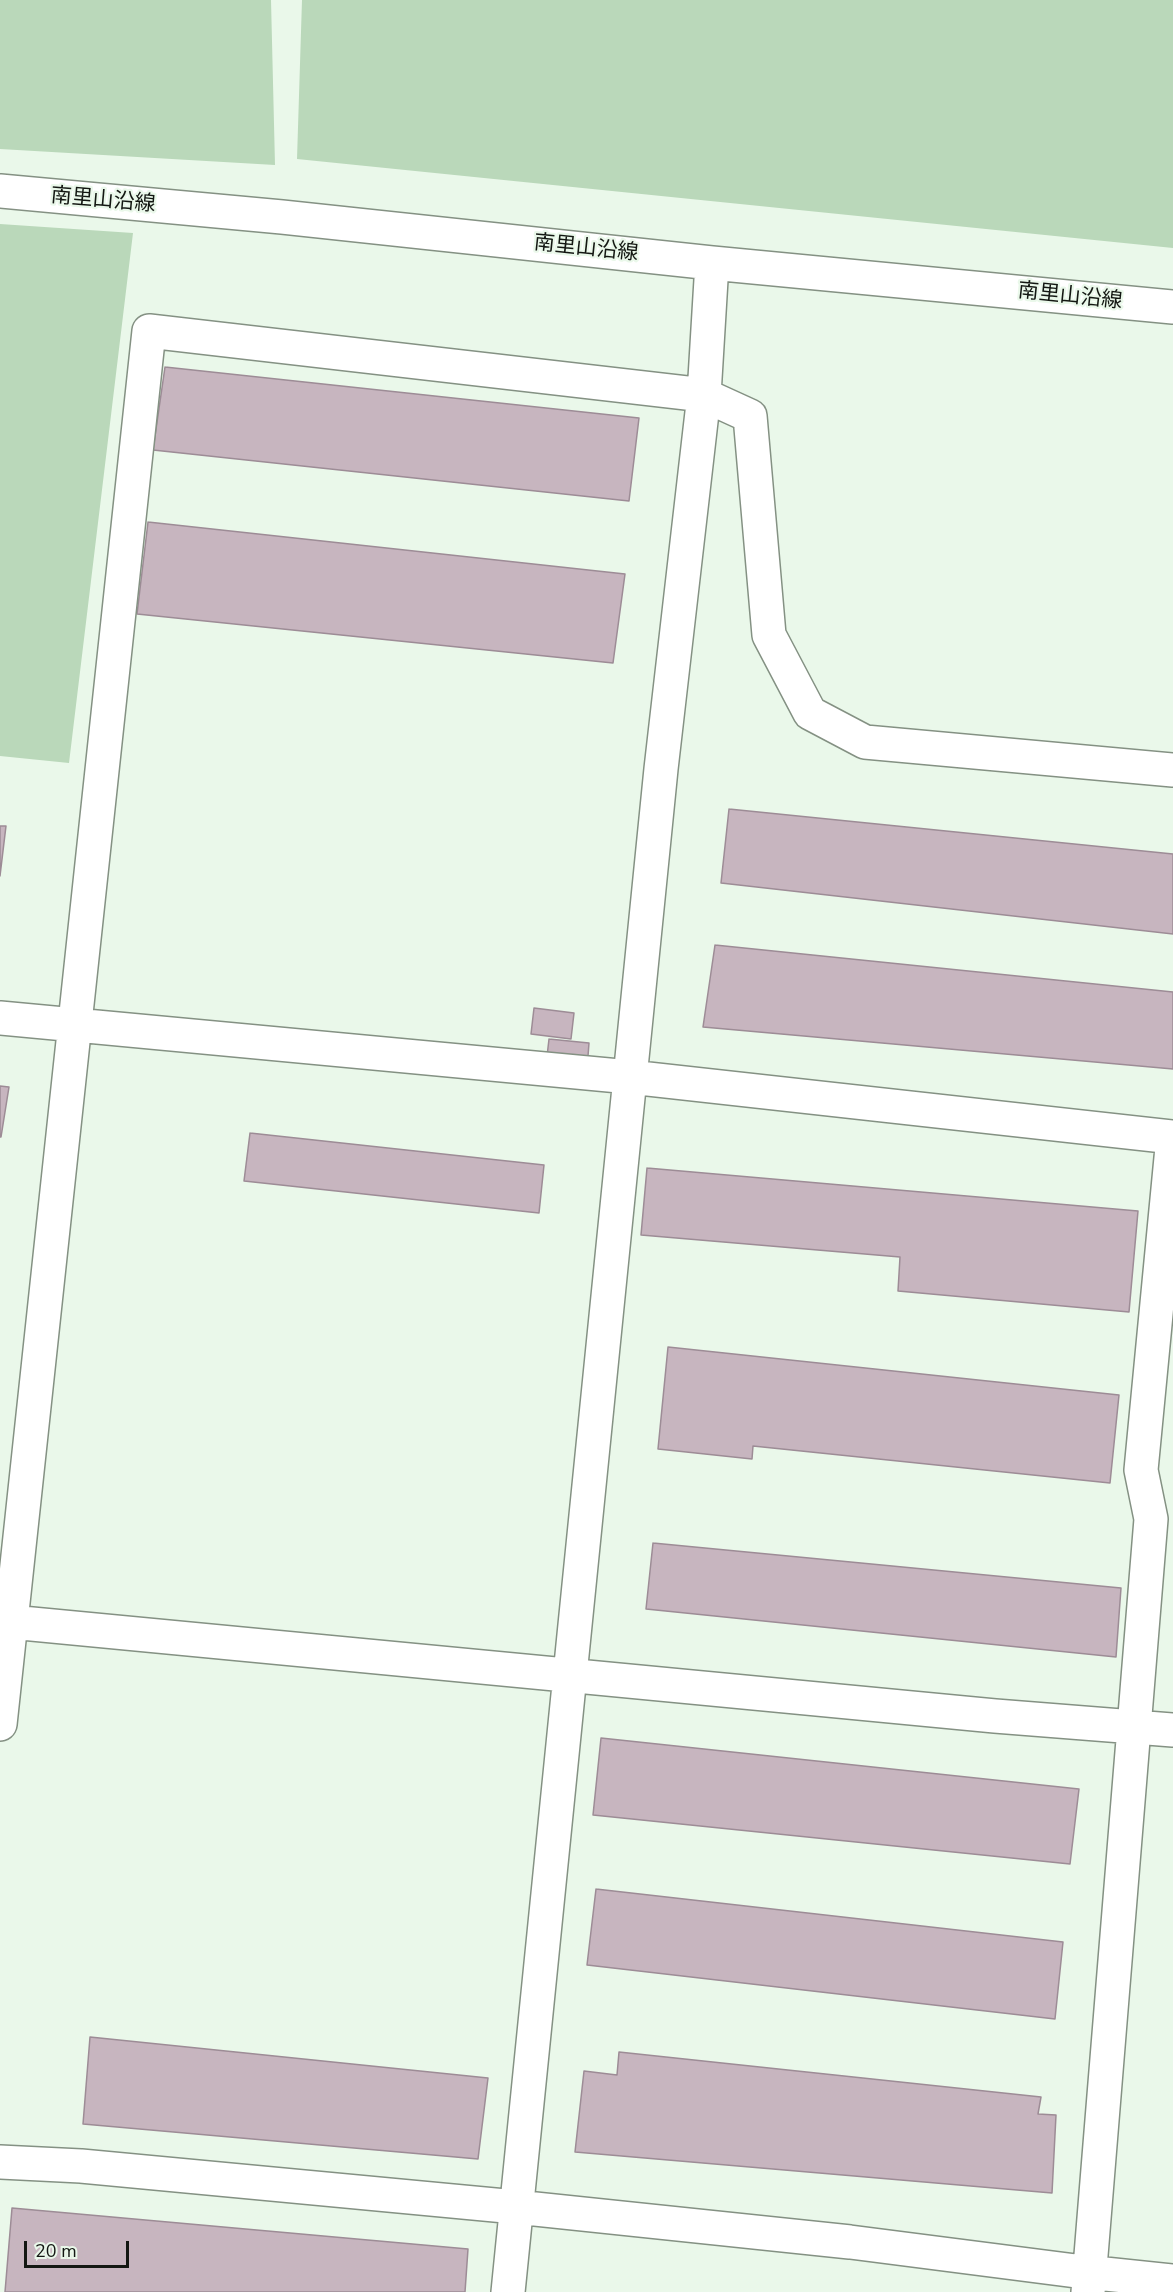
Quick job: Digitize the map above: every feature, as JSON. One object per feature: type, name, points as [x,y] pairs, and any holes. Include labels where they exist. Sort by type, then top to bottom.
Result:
[{"type":"street","name":"南里山沿線","points":[[0,191],[282,217],[712,263],[1173,307]]},
{"type":"street","points":[[508,2292],[661,769],[704,395],[712,263]]},
{"type":"street","points":[[0,1724],[148,331],[704,395],[750,416],[769,635],[810,713],[865,742],[1173,770]]},
{"type":"street","points":[[0,1018],[630,1077],[1173,1137],[1141,1470],[1150,1520],[1089,2282]]},
{"type":"street","points":[[11,1622],[983,1715],[1173,1730]]},
{"type":"street","points":[[0,2162],[81,2166],[516,2207],[850,2242],[1089,2282],[1173,2281]]},
{"type":"green space","points":[[0,0],[271,0],[275,165],[0,149]]},
{"type":"green space","points":[[302,0],[1173,0],[1173,248],[297,159]]},
{"type":"green space","points":[[0,224],[133,233],[69,763],[0,756]]},
{"type":"building","points":[[165,367],[639,418],[629,501],[153,450]]},
{"type":"building","points":[[148,522],[625,574],[613,663],[137,614]]},
{"type":"building","points":[[729,809],[1173,854],[1173,934],[721,883]]},
{"type":"building","points":[[0,826],[6,826],[0,876]]},
{"type":"building","points":[[715,945],[1173,992],[1173,1069],[703,1027]]},
{"type":"building","points":[[534,1008],[574,1013],[571,1039],[531,1034]]},
{"type":"building","points":[[549,1039],[589,1043],[587,1069],[546,1065]]},
{"type":"building","points":[[0,1086],[9,1087],[1,1137],[0,1137]]},
{"type":"building","points":[[250,1133],[544,1165],[539,1213],[244,1181]]},
{"type":"building","points":[[647,1168],[1138,1211],[1129,1312],[898,1291],[900,1257],[641,1235]]},
{"type":"building","points":[[668,1347],[1119,1395],[1110,1483],[753,1446],[752,1459],[658,1449]]},
{"type":"building","points":[[653,1543],[1121,1588],[1116,1657],[646,1609]]},
{"type":"building","points":[[601,1738],[1079,1789],[1070,1864],[593,1815]]},
{"type":"building","points":[[596,1889],[1063,1942],[1055,2019],[587,1965]]},
{"type":"building","points":[[90,2037],[488,2078],[478,2159],[83,2124]]},
{"type":"building","points":[[619,2052],[1041,2097],[1038,2114],[1056,2115],[1052,2193],[575,2152],[584,2071],[617,2075]]},
{"type":"building","points":[[12,2208],[468,2249],[465,2292],[5,2292]]}]
